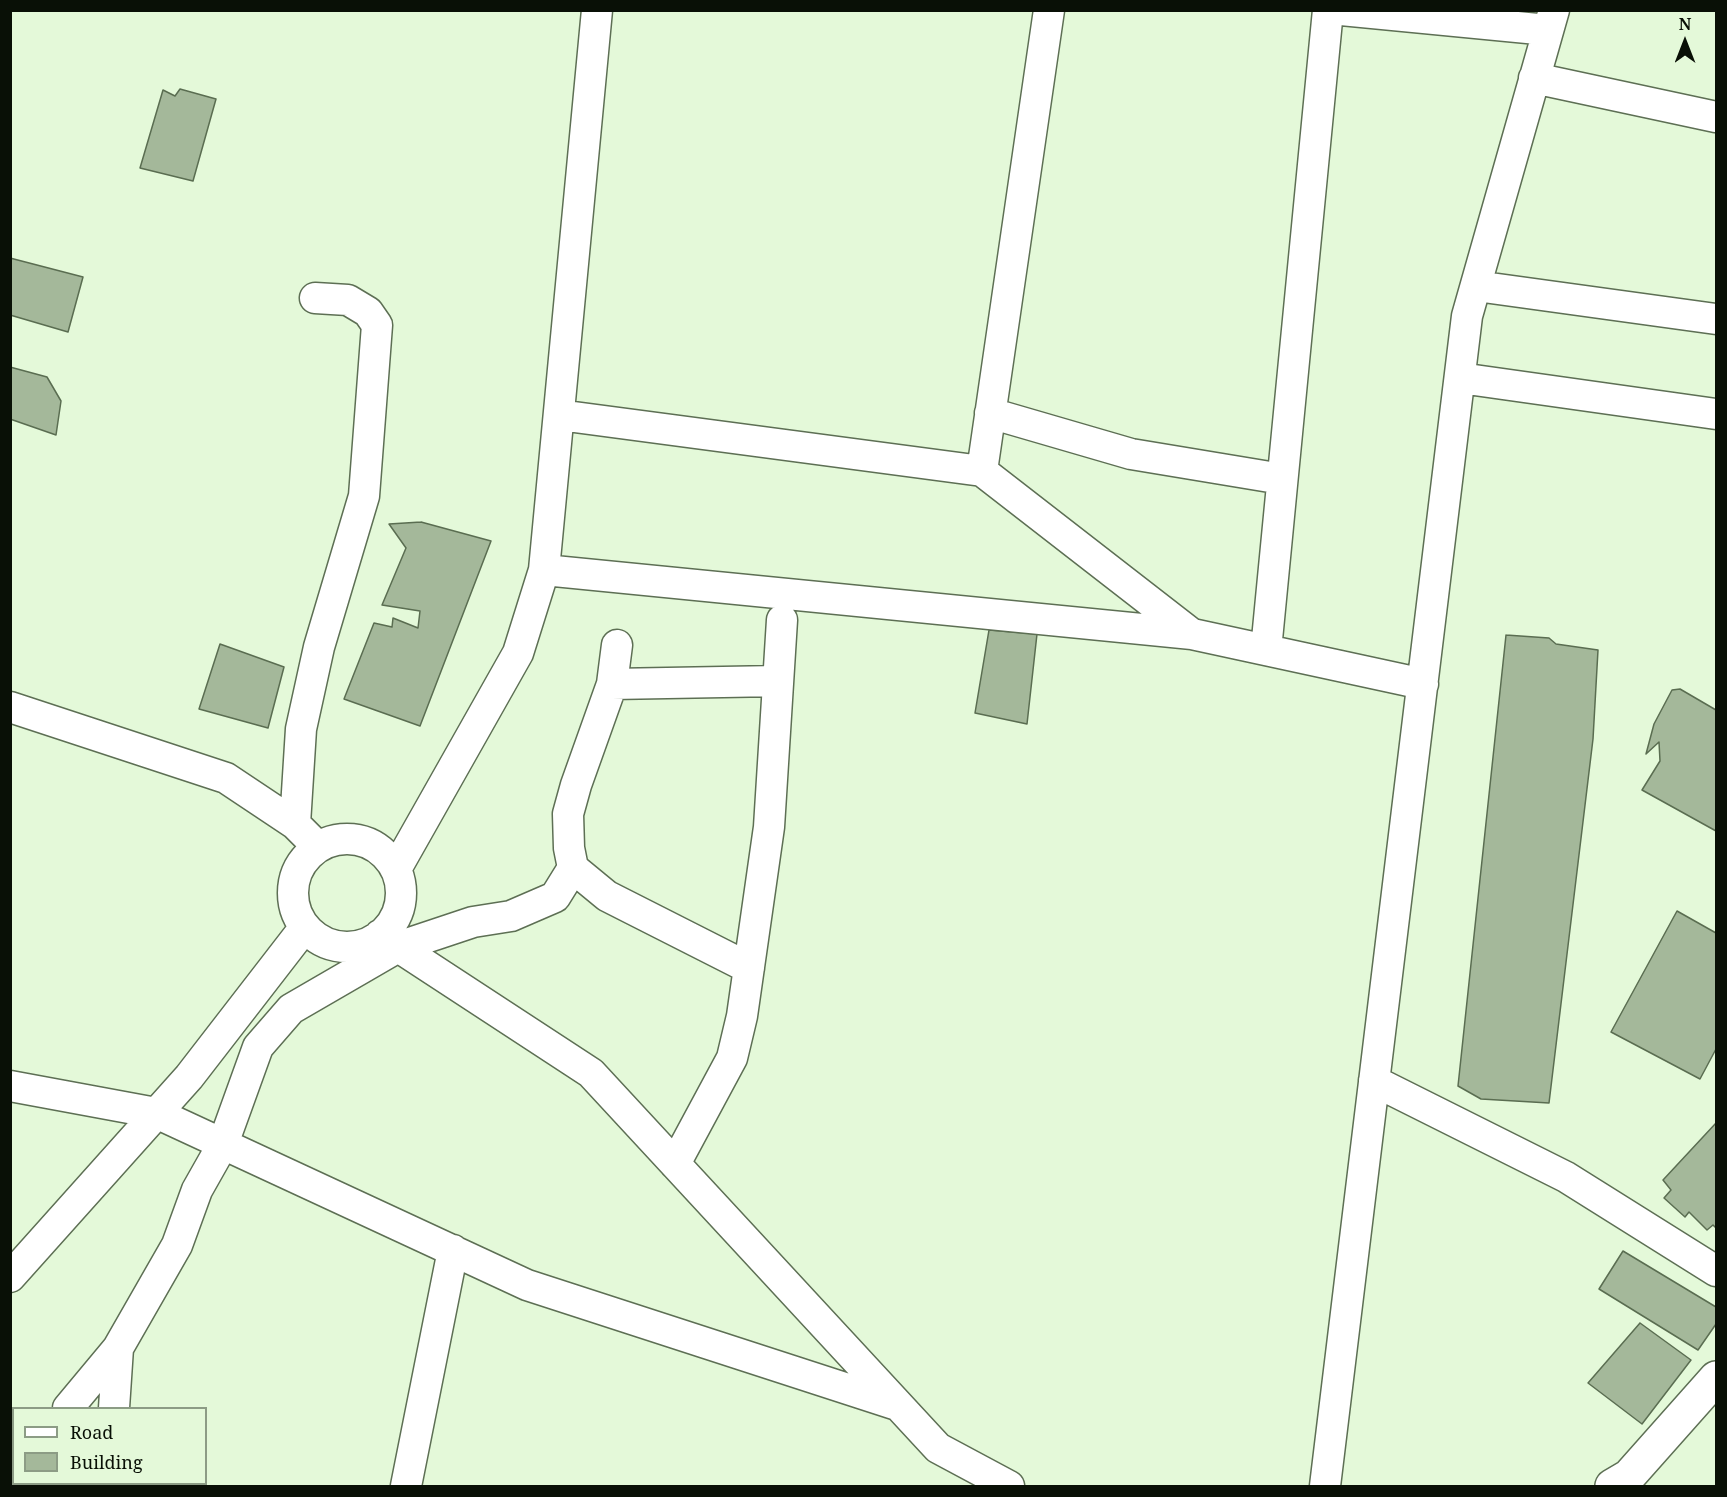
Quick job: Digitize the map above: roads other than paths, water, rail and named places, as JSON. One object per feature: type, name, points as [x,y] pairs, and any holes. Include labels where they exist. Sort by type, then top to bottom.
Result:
[{"type":"street","points":[[396,869],[518,653],[544,570],[597,10]]},
{"type":"street","points":[[982,471],[1049,10]]},
{"type":"street","points":[[1266,650],[1328,10]]},
{"type":"street","points":[[1325,1486],[1467,316],[1551,20],[1341,10]]},
{"type":"street","points":[[1534,78],[1716,117]]},
{"type":"street","points":[[1476,286],[1716,319]]},
{"type":"street","points":[[295,824],[301,729],[319,647],[364,496],[377,325],[368,312],[348,300],[315,298]]},
{"type":"street","points":[[1460,378],[1716,414]]},
{"type":"street","points":[[990,413],[1131,454],[1282,479]]},
{"type":"street","points":[[559,415],[982,471],[1192,634]]},
{"type":"street","points":[[544,570],[1192,634],[1423,684]]},
{"type":"street","points":[[675,1164],[732,1058],[742,1016],[769,827],[782,620]]},
{"type":"street","points":[[617,645],[612,684],[568,814],[569,848],[573,868],[607,896],[749,968]]},
{"type":"street","points":[[612,684],[778,681]]},
{"type":"street","points":[[10,707],[226,778],[295,824],[318,847]]},
{"type":"street","points":[[69,1407],[118,1348],[177,1245],[197,1190],[223,1143],[258,1047],[291,1008],[389,941],[393,922],[400,906],[401,887],[396,869],[386,855],[371,844],[353,839],[335,840],[318,847],[305,859],[294,884],[296,911],[305,927],[317,938],[333,945],[349,946],[389,941],[511,916],[555,897],[573,868]]},
{"type":"street","points":[[10,1277],[189,1077],[305,927]]},
{"type":"street","points":[[389,941],[591,1073],[938,1448],[1009,1486]]},
{"type":"street","points":[[1374,1081],[1566,1177],[1716,1271]]},
{"type":"street","points":[[10,1086],[156,1113],[527,1285],[897,1405]]},
{"type":"street","points":[[406,1486],[453,1250]]},
{"type":"street","points":[[114,1407],[118,1348]]},
{"type":"street","points":[[1621,1483],[1716,1378]]}]
